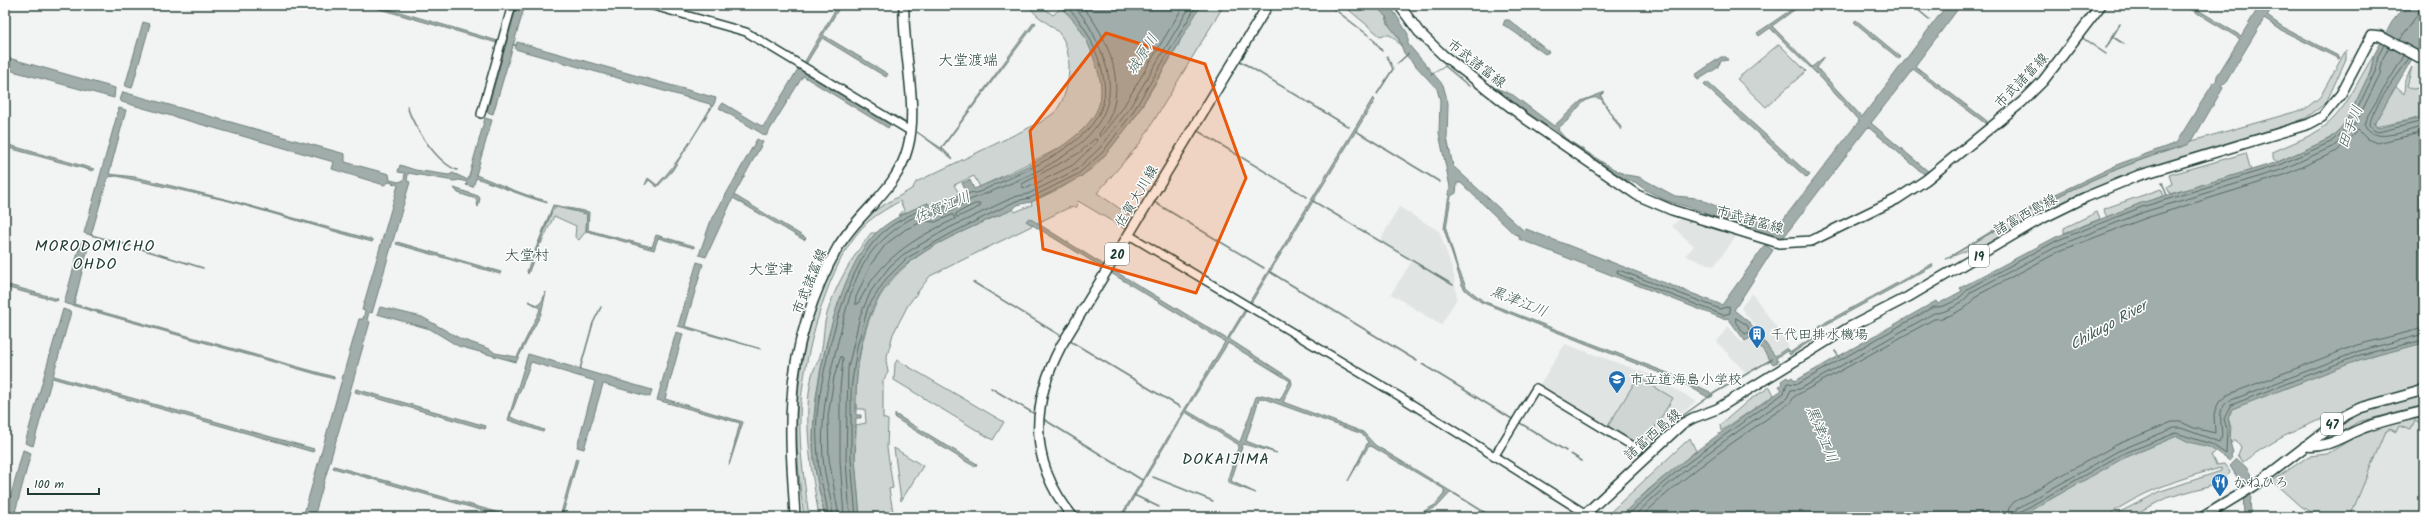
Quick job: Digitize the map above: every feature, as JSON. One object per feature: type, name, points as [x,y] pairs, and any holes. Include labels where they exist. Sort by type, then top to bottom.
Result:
[{"type":"main road","name":"市武諸富線","points":[[795,517],[792,398],[801,343],[828,268],[851,229],[888,189],[897,175],[908,145],[910,132],[904,5]]},
{"type":"main road","name":"佐賀大川線","points":[[1073,517],[1060,502],[1044,468],[1039,447],[1039,403],[1049,370],[1061,346],[1268,5]]},
{"type":"main road","name":"市武諸富線","points":[[1399,5],[1419,32],[1443,55],[1526,120],[1637,195],[1686,214],[1779,244],[1811,241],[1897,199],[1926,180],[2022,102],[2047,76],[2101,5]]},
{"type":"main road","name":"諸富西島線","points":[[1584,515],[1682,424],[1692,418],[1717,409],[1848,328],[1908,297],[2037,221],[2086,197],[2137,176],[2291,131],[2322,116],[2341,94],[2369,37],[2373,34],[2380,36],[2421,58]]},
{"type":"main road","name":"47","points":[[2203,517],[2232,502],[2332,424],[2360,408],[2424,390]]},
{"type":"main road","name":"47","points":[[2305,446],[2318,448],[2327,446],[2354,431],[2380,422],[2424,411]]},
{"type":"street","points":[[481,114],[512,5]]},
{"type":"street","points":[[650,5],[746,32],[910,132]]},
{"type":"street","points":[[1129,235],[1399,396],[1584,515]]},
{"type":"street","points":[[1494,457],[1536,388],[1639,450]]},
{"type":"highlighted area","points":[[1106,33],[1205,64],[1246,178],[1196,293],[1043,249],[1030,131]]},
{"type":"shaded area","points":[[1029,5],[1039,5],[1053,15],[1061,8],[1057,5],[1068,5],[1082,19],[1105,88],[1096,118],[1066,145],[980,187],[974,176],[954,185],[960,195],[931,207],[928,203],[898,216],[904,210],[900,201],[869,221],[854,237],[829,284],[811,341],[805,369],[800,417],[800,442],[809,517],[804,517],[798,460],[797,405],[804,351],[811,323],[824,285],[833,265],[850,237],[864,220],[874,211],[913,188],[916,182],[1041,122],[1054,113],[1064,97],[1067,87],[1069,65],[1066,45],[1059,32],[1040,18]]},
{"type":"shaded area","points":[[1194,5],[1224,5],[1141,142],[1097,193],[1132,217],[1125,229],[1078,201],[1077,207],[1068,208],[930,276],[908,305],[893,334],[886,360],[888,372],[883,381],[883,418],[888,420],[887,448],[893,488],[889,489],[894,517],[860,517],[855,460],[856,425],[866,423],[865,409],[856,409],[856,389],[860,352],[865,333],[875,307],[888,285],[904,268],[922,253],[943,241],[1013,209],[1015,212],[1032,205],[1031,202],[1063,187],[1093,168],[1135,117],[1178,46]]},
{"type":"shaded area","points":[[1343,5],[1377,6],[1391,25],[1401,46],[1390,35],[1380,36]]},
{"type":"shaded area","points":[[1779,44],[1806,71],[1766,107],[1737,79]]},
{"type":"shaded area","points":[[2346,50],[2346,59],[2326,103],[2306,118],[2113,180],[2057,205],[1987,244],[1983,244],[1946,259],[2033,209],[2122,167],[2187,145],[2192,141],[2305,109],[2320,97]]},
{"type":"shaded area","points":[[2374,55],[2368,77],[2358,102],[2344,124],[2336,133],[2322,142],[2278,162],[2273,159],[2273,152],[2312,134],[2332,120],[2350,97]]},
{"type":"shaded area","points":[[2417,61],[2424,64],[2424,87],[2413,89],[2407,86],[2407,80]]},
{"type":"shaded area","points":[[2412,67],[2407,86],[2413,89],[2424,87],[2424,117],[2375,127],[2375,120],[2395,86],[2404,94],[2405,80]]},
{"type":"shaded area","points":[[2246,153],[2251,171],[2170,194],[2167,187],[2172,184],[2169,175]]},
{"type":"shaded area","points":[[2161,189],[2164,196],[2107,217],[2103,209]]},
{"type":"shaded area","points":[[557,207],[587,214],[586,231],[579,240],[575,237],[576,226],[554,216],[541,244],[540,243],[552,210]]},
{"type":"shaded area","points":[[1399,207],[1439,231],[1453,271],[1457,298],[1441,325],[1391,294],[1412,261],[1380,241]]},
{"type":"shaded area","points":[[2097,212],[2100,219],[2064,233],[2064,228]]},
{"type":"shaded area","points":[[1683,216],[1738,234],[1714,266],[1685,256],[1694,246],[1672,226]]},
{"type":"shaded area","points":[[871,233],[876,233],[861,254],[848,280],[837,309],[827,341],[820,374],[815,405],[813,435],[815,467],[825,517],[819,517],[811,464],[808,428],[809,392],[812,375],[823,344],[825,322],[832,298],[856,253]]},
{"type":"shaded area","points":[[1752,293],[1789,346],[1746,373],[1717,342],[1728,326],[1742,343],[1758,329],[1741,308]]},
{"type":"shaded area","points":[[2424,317],[2424,386],[2354,407],[2307,425],[2263,448],[2243,462],[2238,455],[2241,447],[2236,440],[2229,444],[2231,428],[2224,402]]},
{"type":"shaded area","name":"市立道海島小学校","points":[[1565,344],[1648,374],[1696,401],[1643,449],[1539,386]]},
{"type":"shaded area","points":[[897,360],[1004,422],[993,440],[894,380],[895,364]]},
{"type":"shaded area","points":[[1638,377],[1673,398],[1643,447],[1608,426]]},
{"type":"shaded area","points":[[1770,387],[1774,395],[1721,431],[1720,425],[1749,400]]},
{"type":"shaded area","points":[[2424,393],[2424,405],[2358,422],[2326,441],[2315,442],[2340,423],[2371,407]]},
{"type":"shaded area","points":[[2190,408],[2216,452],[2211,455],[2216,465],[2224,464],[2230,472],[2219,483],[2166,498],[2129,517],[2114,517],[2118,513],[2161,491],[2221,471],[2221,468],[2176,481],[2146,493],[2132,500],[2106,517],[1989,517]]},
{"type":"shaded area","points":[[2424,417],[2424,517],[2323,517],[2301,507],[2272,481],[2309,456],[2327,454],[2358,435],[2380,427]]},
{"type":"shaded area","points":[[2424,417],[2424,426],[2415,421],[2411,430],[2399,426],[2396,432],[2390,429],[2385,432],[2350,517],[2323,517],[2301,507],[2272,481],[2309,456],[2327,454],[2358,435],[2380,427]]},
{"type":"shaded area","points":[[1690,438],[1696,451],[1648,490],[1620,517],[1605,517]]},
{"type":"shaded area","points":[[894,448],[923,466],[901,501]]},
{"type":"water","points":[[366,5],[376,5],[498,41],[497,43]]},
{"type":"water","points":[[517,5],[525,5],[493,114],[487,112]]},
{"type":"water","points":[[838,5],[841,5],[823,35],[888,74],[886,77],[822,38],[806,64],[804,63]]},
{"type":"water","points":[[1057,5],[1201,5],[1135,117],[1106,154],[1081,177],[1031,202],[1017,205],[1003,214],[961,232],[928,249],[908,263],[880,294],[871,312],[864,332],[857,373],[856,415],[861,415],[861,418],[856,418],[855,460],[860,517],[825,517],[814,460],[813,436],[815,407],[827,340],[848,277],[861,252],[876,233],[894,219],[928,203],[931,207],[966,192],[962,183],[970,180],[974,189],[1028,166],[1066,143],[1082,130],[1094,116],[1101,95],[1100,80],[1096,64],[1088,43],[1080,29],[1070,16]]},
{"type":"water","points":[[1374,5],[1389,5],[1391,7],[1408,34],[1408,44],[1443,85],[1448,103],[1447,138],[1453,166],[1524,231],[1526,229],[1722,305],[1765,245],[1773,250],[1734,310],[1750,323],[1775,356],[1787,348],[1791,352],[1816,335],[1814,331],[1826,322],[1932,264],[1933,266],[1827,324],[1817,331],[1819,335],[1790,355],[1787,351],[1776,358],[1778,362],[1773,364],[1753,336],[1745,341],[1728,318],[1724,319],[1519,239],[1520,236],[1513,233],[1461,183],[1457,183],[1456,193],[1451,196],[1446,229],[1456,263],[1466,287],[1483,301],[1683,379],[1710,392],[1713,396],[1709,398],[1680,381],[1481,302],[1466,291],[1462,285],[1444,229],[1450,187],[1439,133],[1440,100],[1437,89],[1404,53],[1398,37],[1388,24],[1386,16]]},
{"type":"water","points":[[1798,5],[1801,5],[1772,26],[1812,67],[1824,57],[1817,68],[1862,117],[1947,5],[1961,5],[1915,66],[1987,121],[1986,124],[1913,69],[1871,123],[1929,172],[1925,175],[1868,127],[1783,238],[1726,222],[1695,209],[1667,201],[1644,189],[1635,182],[1627,181],[1495,91],[1496,88],[1513,95],[1554,126],[1581,101],[1605,92],[1601,96],[1622,129],[1621,130],[1601,99],[1595,98],[1581,104],[1559,128],[1558,130],[1565,138],[1610,167],[1626,175],[1639,177],[1675,196],[1697,198],[1737,215],[1779,225],[1859,121],[1822,79],[1770,28],[1759,36],[1757,33]]},
{"type":"water","points":[[2184,5],[2190,5],[2241,36],[2260,5],[2273,5],[2267,16],[2283,27],[2340,57],[2339,59],[2281,30],[2264,19],[2226,82],[2221,85],[2223,88],[2192,141],[2187,145],[2122,167],[2062,194],[1946,259],[2041,201],[2119,164],[2176,143],[2214,82],[2216,82],[2217,76],[2240,39]]},
{"type":"water","points":[[2406,5],[2424,5],[2423,40],[2374,124],[2378,128],[2424,117],[2424,343],[2362,359],[2232,409],[2228,419],[2233,452],[2231,455],[2233,458],[2230,461],[2209,447],[2189,442],[2177,436],[2122,459],[2019,517],[1620,517],[1658,482],[1698,450],[1782,390],[1779,386],[1782,384],[1781,381],[1787,377],[1789,379],[1792,377],[1795,381],[1936,301],[1938,304],[1962,291],[1960,288],[2056,237],[2141,203],[2278,162],[2329,139],[2342,127],[2351,112],[2371,70],[2374,55],[2392,22]]},
{"type":"water","points":[[1505,20],[1509,20],[1549,52],[1545,54],[1503,25]]},
{"type":"water","points":[[1856,20],[1901,57],[1899,59],[1854,22]]},
{"type":"water","points":[[143,22],[150,24],[132,88],[125,86]]},
{"type":"water","points":[[1034,22],[1036,23],[942,148],[953,159],[917,132],[941,148]]},
{"type":"water","points":[[517,42],[716,98],[714,104],[672,171],[657,187],[649,180],[645,185],[648,178],[657,185],[665,176],[686,148],[711,107],[710,104],[515,49]]},
{"type":"water","points":[[5,57],[115,88],[114,98],[5,69]]},
{"type":"water","points":[[1721,57],[1726,57],[1728,60],[1721,61],[1717,68],[1698,80],[1695,75]]},
{"type":"water","points":[[798,69],[888,123],[894,115],[905,122],[904,124],[894,118],[888,128],[803,76],[766,136],[719,108],[723,103],[763,127]]},
{"type":"water","points":[[1707,82],[1810,175],[1807,178],[1704,85]]},
{"type":"water","points":[[123,92],[345,154],[345,162],[389,174],[390,180],[399,182],[404,180],[405,173],[398,172],[400,165],[415,170],[449,175],[453,173],[468,180],[485,118],[492,120],[476,175],[520,193],[547,201],[547,203],[476,178],[473,187],[466,185],[467,182],[459,180],[454,181],[408,173],[407,181],[410,182],[372,313],[369,312],[367,320],[370,322],[314,517],[303,517],[359,319],[363,319],[365,311],[362,310],[398,185],[389,182],[384,185],[332,169],[334,162],[122,102],[120,100]]},
{"type":"water","points":[[1373,98],[1375,100],[1229,339],[1291,379],[1292,384],[1283,402],[1363,432],[1375,445],[1455,494],[1450,493],[1437,507],[1413,517],[1435,505],[1444,494],[1444,489],[1371,446],[1368,447],[1348,481],[1368,442],[1362,434],[1262,398],[1259,399],[1246,441],[1277,453],[1243,444],[1231,481],[1256,493],[1228,483],[1228,478],[1239,445],[1185,412],[1122,517],[1120,517],[1225,342],[1111,273],[1113,270],[1227,339]],"holes":[[[1228,343],[1290,381],[1280,400],[1262,395],[1256,397],[1240,442],[1186,410]]]},
{"type":"water","points":[[119,108],[126,110],[109,174],[135,177],[229,200],[373,240],[372,242],[229,201],[117,176],[108,177],[91,235],[84,233]]},
{"type":"water","points":[[757,139],[763,142],[734,195],[806,238],[804,240],[733,198],[706,257],[699,255],[710,223]]},
{"type":"water","points":[[5,144],[94,169],[93,171],[5,147]]},
{"type":"water","points":[[454,188],[478,196],[480,198],[478,207],[476,199],[458,193]]},
{"type":"water","points":[[553,205],[589,212],[588,230],[652,247],[656,235],[694,246],[694,248],[658,238],[654,250],[586,231],[587,214],[557,207],[552,211],[528,274],[527,271]]},
{"type":"water","points":[[1029,218],[1104,265],[1103,268],[1026,221]]},
{"type":"water","points":[[81,242],[89,244],[74,304],[334,377],[334,379],[64,303]]},
{"type":"water","points":[[397,242],[501,272],[500,274],[396,244]]},
{"type":"water","points":[[697,262],[703,264],[685,326],[761,349],[678,326]]},
{"type":"water","points":[[5,284],[58,299],[57,301],[5,287]]},
{"type":"water","points":[[546,292],[541,314],[516,362],[458,346],[430,329],[377,314],[380,307],[422,317],[461,339],[490,349],[495,353],[517,357],[540,308],[528,301],[538,305],[542,301]]},
{"type":"water","points":[[63,309],[71,312],[53,376],[314,449],[313,452],[52,378],[33,446],[25,443]]},
{"type":"water","points":[[676,332],[683,334],[665,399],[743,422],[729,465],[740,423],[657,400]]},
{"type":"water","points":[[528,354],[652,390],[650,397],[603,384],[584,449],[577,447],[595,381],[531,362],[510,417],[544,430],[543,432],[508,420]]},
{"type":"water","points":[[356,389],[486,426],[485,429],[355,392]]},
{"type":"water","points":[[895,414],[977,464],[975,467],[895,418]]},
{"type":"water","points":[[23,450],[31,453],[14,516],[16,517],[5,517]]},
{"type":"water","points":[[576,458],[578,459],[562,517],[560,517]]},
{"type":"water","points":[[2237,459],[2246,467],[2251,476],[2252,488],[2250,506],[2254,517],[2244,517],[2243,486],[2230,466]]},
{"type":"water","points":[[334,466],[514,517],[505,517],[333,468]]},
{"type":"waterway","points":[[1329,5],[1372,38],[1382,51]]},
{"type":"waterway","points":[[1912,5],[1929,19]]},
{"type":"waterway","points":[[2106,48],[2120,24]]},
{"type":"waterway","points":[[2081,37],[2106,54]]},
{"type":"waterway","points":[[2113,37],[2124,44]]},
{"type":"waterway","points":[[1397,64],[1408,54]]},
{"type":"waterway","points":[[1377,94],[1393,69],[1387,56]]},
{"type":"waterway","points":[[1240,61],[1349,127]]},
{"type":"waterway","points":[[1431,74],[1445,66],[1469,86]]},
{"type":"waterway","points":[[407,106],[420,133],[434,152],[449,166],[457,170]]},
{"type":"waterway","points":[[1198,131],[1307,197]]},
{"type":"waterway","points":[[1356,131],[1440,182]]},
{"type":"waterway","points":[[2162,182],[2167,196]]},
{"type":"waterway","points":[[1313,201],[1453,285]]},
{"type":"waterway","points":[[1154,202],[1264,268]]},
{"type":"waterway","points":[[91,235],[131,246]]},
{"type":"waterway","points":[[138,248],[203,268]]},
{"type":"waterway","points":[[1270,272],[1417,361]]},
{"type":"waterway","points":[[973,282],[1061,336]]},
{"type":"waterway","points":[[580,369],[593,323],[601,307]]},
{"type":"waterway","points":[[1070,341],[1180,407]]},
{"type":"waterway","points":[[1835,351],[1839,357]]},
{"type":"waterway","name":"黒津江川","points":[[1711,395],[1772,359]]},
{"type":"waterway","points":[[1422,364],[1512,419]]},
{"type":"waterway","points":[[991,388],[1033,413]]},
{"type":"waterway","points":[[1645,449],[1678,419],[1710,396]]},
{"type":"waterway","points":[[1045,420],[1142,480]]},
{"type":"waterway","points":[[1520,423],[1566,451]]},
{"type":"waterway","points":[[1571,454],[1582,461]]},
{"type":"waterway","points":[[1153,477],[1213,501]]},
{"type":"waterway","points":[[1455,494],[1492,517]]},
{"type":"waterway","points":[[1134,495],[1159,507]]},
{"type":"place","name":"千代田排水機場","points":[[1757,349]]},
{"type":"place","name":"市立道海島小学校","points":[[1617,394]]},
{"type":"place","name":"かねひろ","points":[[2220,497]]},
{"type":"district","name":"大堂渡端","points":[[968,60]]},
{"type":"district","name":"MORODOMICHO OHDO","points":[[95,254]]},
{"type":"district","name":"大堂村","points":[[527,255]]},
{"type":"district","name":"大堂津","points":[[771,269]]},
{"type":"district","name":"DOKAIJIMA","points":[[1226,458]]},
{"type":"water label","name":"城原川","points":[[1142,54]]},
{"type":"water label","name":"田手川","points":[[2350,127]]},
{"type":"water label","name":"佐賀江川","points":[[942,207]]},
{"type":"water label","name":"Chikugo River","points":[[2108,325]]}]
